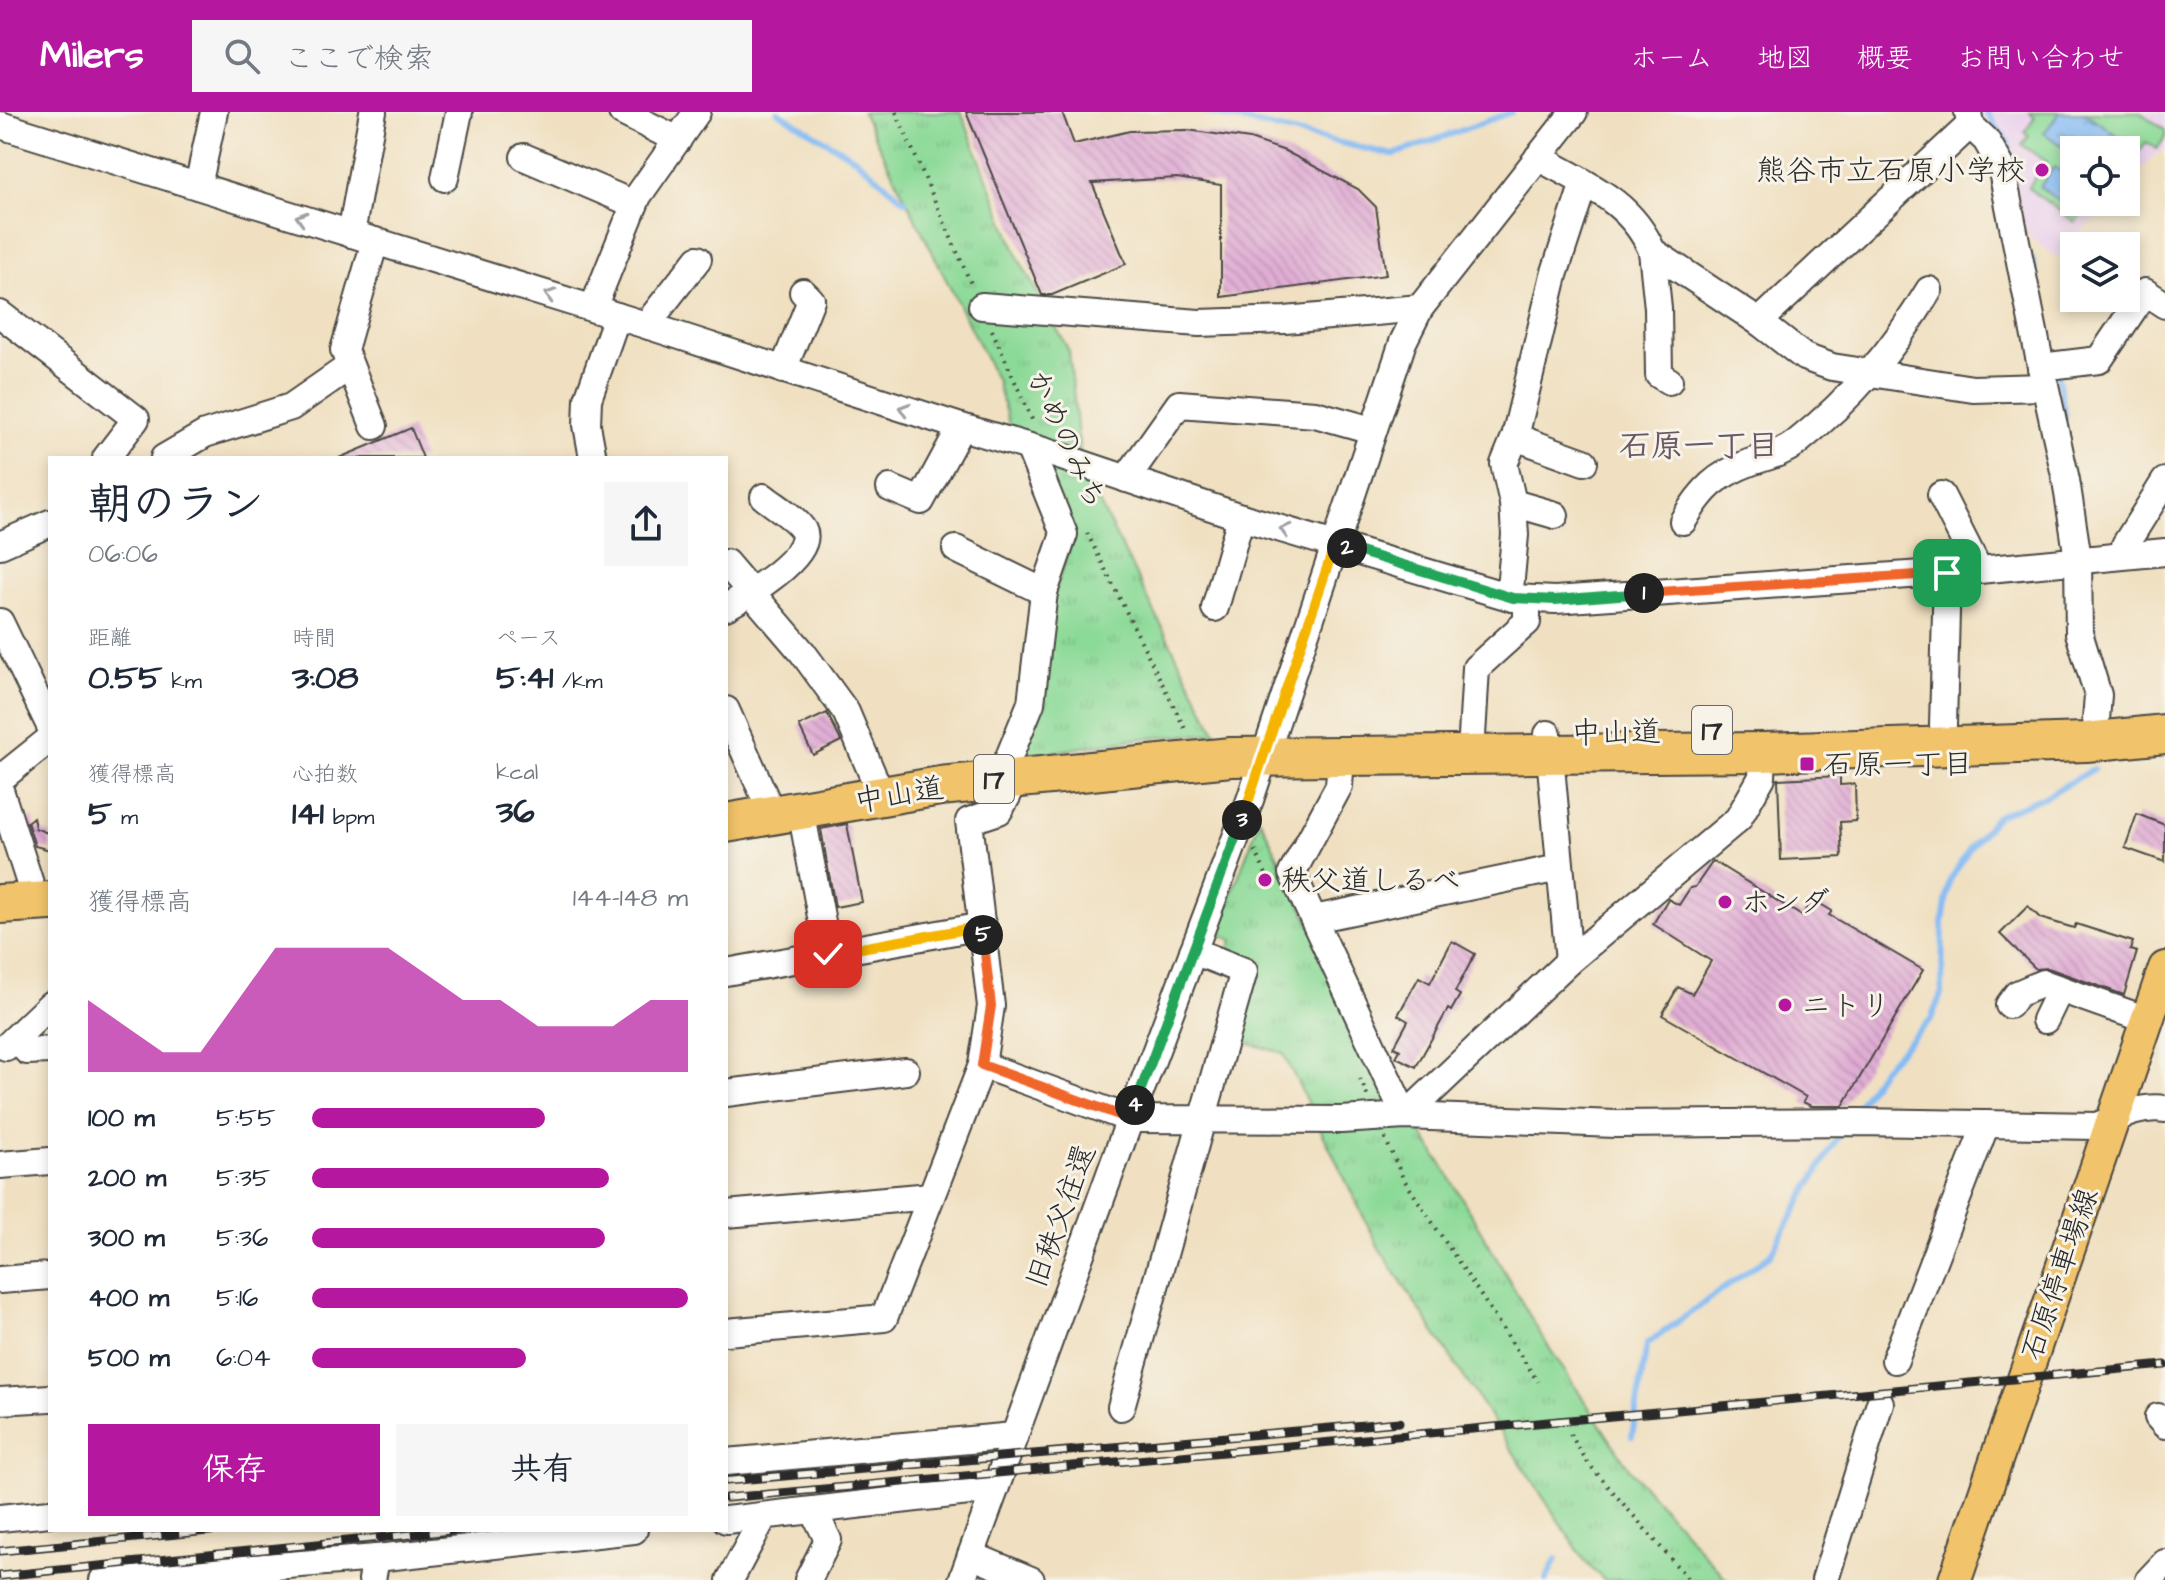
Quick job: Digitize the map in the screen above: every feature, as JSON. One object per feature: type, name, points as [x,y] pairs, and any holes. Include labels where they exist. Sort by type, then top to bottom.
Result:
[{"type":"highway","name":"中山道","points":[[728,823],[1003,778],[1260,770],[1341,756],[2165,715]]},
{"type":"highway","name":"中山道","points":[[1260,770],[1292,736],[1472,736],[1548,745],[1763,752],[2086,742],[2165,734]]},
{"type":"main road","name":"石原停車場線","points":[[1955,1580],[2165,968]]},
{"type":"street","points":[[198,186],[214,112]]},
{"type":"street","points":[[373,112],[363,238],[344,350],[374,426]]},
{"type":"street","points":[[445,178],[459,112]]},
{"type":"street","points":[[622,112],[678,140]]},
{"type":"street","points":[[593,456],[587,425],[588,399],[605,312],[634,204],[697,112]]},
{"type":"street","name":"旧秩父往還","points":[[962,1580],[1260,770],[1403,342],[1420,308],[1574,112]]},
{"type":"street","points":[[1759,322],[1969,118],[2001,166],[2043,377],[2085,559],[2079,633],[2098,695],[2096,720]]},
{"type":"street","points":[[0,125],[605,312],[1241,517],[1520,598],[1555,600],[1947,573],[2165,552]]},
{"type":"street","points":[[524,157],[634,204]]},
{"type":"street","points":[[1538,157],[1612,198],[1646,236],[1652,251],[1658,308],[1659,375],[1669,381]]},
{"type":"street","points":[[1472,736],[1476,668],[1527,622],[1520,598],[1510,589],[1515,535],[1513,503],[1504,464],[1515,437],[1554,275],[1584,183]]},
{"type":"street","points":[[1652,251],[1759,322],[1804,357],[1832,367],[1973,389],[2043,377],[2099,360],[2145,292],[2165,305]]},
{"type":"street","points":[[649,326],[651,319],[698,259]]},
{"type":"street","points":[[1683,521],[1700,493],[1717,479],[1750,462],[1777,455],[1795,443],[1873,372],[1903,335],[1929,290]]},
{"type":"street","points":[[783,370],[811,300],[803,292]]},
{"type":"street","points":[[982,306],[1199,323],[1285,320],[1420,308]]},
{"type":"street","points":[[0,314],[136,419],[108,456]]},
{"type":"street","points":[[167,456],[205,434],[291,407],[350,366]]},
{"type":"street","points":[[1126,479],[1179,404],[1315,414],[1372,430]]},
{"type":"street","points":[[890,488],[921,501],[961,427]]},
{"type":"street","points":[[1515,437],[1584,462]]},
{"type":"street","points":[[728,1332],[884,1318],[982,1065],[991,1006],[969,821],[999,811],[1008,795],[1003,778],[1031,703],[1044,592],[1064,534],[1038,450]]},
{"type":"street","points":[[2125,555],[2125,545],[2165,481]]},
{"type":"street","points":[[1941,495],[1979,570]]},
{"type":"street","points":[[728,606],[753,592],[800,551],[805,537],[802,527],[764,497]]},
{"type":"street","points":[[1513,503],[1555,515]]},
{"type":"street","points":[[1215,608],[1241,517]]},
{"type":"street","points":[[0,545],[48,524]]},
{"type":"street","points":[[956,549],[1044,592]]},
{"type":"street","points":[[728,565],[803,653],[846,712],[882,797]]},
{"type":"street","points":[[1943,725],[1947,573]]},
{"type":"street","points":[[0,622],[48,722]]},
{"type":"street","points":[[728,714],[762,789],[786,813],[828,954]]},
{"type":"street","points":[[0,779],[48,741]]},
{"type":"street","points":[[1548,745],[1569,961]]},
{"type":"street","points":[[1405,1116],[1569,961],[1738,819],[1762,777],[1763,752]]},
{"type":"street","points":[[1341,756],[1339,786],[1292,873],[1405,1116]]},
{"type":"street","points":[[0,790],[29,902]]},
{"type":"street","points":[[1314,919],[1559,868]]},
{"type":"street","points":[[728,972],[983,926]]},
{"type":"street","points":[[1121,1407],[1200,1118],[1244,971],[1193,951]]},
{"type":"street","points":[[2009,1005],[2017,994],[2043,983],[2147,1020]]},
{"type":"street","points":[[2045,1020],[2060,989]]},
{"type":"street","points":[[28,1049],[48,1009]]},
{"type":"street","points":[[982,1065],[1130,1119],[1341,1120],[1405,1116],[1616,1124],[1858,1122],[2097,1126],[2128,1112],[2162,1107]]},
{"type":"street","points":[[728,1093],[906,1071]]},
{"type":"street","points":[[1895,1360],[1986,1124]]},
{"type":"street","points":[[0,1165],[48,1161]]},
{"type":"street","points":[[728,1214],[931,1196]]},
{"type":"street","points":[[0,1280],[48,1276]]},
{"type":"street","points":[[0,1401],[48,1398]]},
{"type":"street","points":[[1825,1580],[1880,1403]]},
{"type":"street","points":[[728,1462],[1014,1436]]},
{"type":"street","points":[[728,1520],[995,1489]]},
{"type":"street","points":[[808,1580],[828,1540],[814,1511]]},
{"type":"street","points":[[0,1518],[48,1513]]},
{"type":"street","points":[[730,1580],[764,1516]]},
{"type":"street","points":[[103,1580],[374,1569],[621,1532]]},
{"type":"street","points":[[971,1555],[1031,1580]]},
{"type":"street","points":[[2149,1580],[2165,1563]]},
{"type":"path","name":"かめのみち","points":[[896,112],[982,306],[1038,450]]},
{"type":"path","name":"かめのみち","points":[[1081,521],[1192,742]]},
{"type":"path","points":[[1570,1434],[1588,1463],[1689,1580]]},
{"type":"shaded area","name":"熊谷市立石原小学校","points":[[1975,112],[2165,112],[2165,150],[2155,155],[2140,171],[2140,136],[2060,136],[2060,216],[2097,216],[2081,232],[2060,232],[2060,253],[2056,257],[2028,236],[1998,131]]},
{"type":"green space","points":[[862,112],[961,112],[1020,261],[1069,351],[1080,455],[1012,435],[996,379]]},
{"type":"green space","points":[[2029,112],[2140,112],[2165,130],[2165,138],[2157,149],[2146,142],[2140,150],[2140,136],[2060,136],[2060,211],[2028,188],[2047,162],[2022,145],[2029,136],[2025,132],[2035,117]]},
{"type":"green space","points":[[1035,449],[1085,475],[1216,733],[1134,739],[1015,758],[1052,601],[1072,540]]},
{"type":"green space","points":[[1260,819],[1377,1064],[1448,1174],[1542,1337],[1631,1471],[1727,1580],[1604,1580],[1587,1564],[1379,1248],[1283,1053],[1228,1038],[1248,968],[1226,959],[1232,940],[1217,933]]},
{"type":"water","points":[[2060,112],[2084,112],[2118,136],[2060,136],[2060,145],[2044,133]]},
{"type":"water","points":[[2054,167],[2060,171],[2060,202],[2040,187]]},
{"type":"building","points":[[966,112],[1062,112],[1074,144],[1130,131],[1187,130],[1250,139],[1285,151],[1358,189],[1376,207],[1386,275],[1221,297],[1221,185],[1177,178],[1092,183],[1126,264],[1052,295],[1042,295]]},
{"type":"building","points":[[411,428],[422,456],[344,456]]},
{"type":"building","points":[[827,713],[841,741],[813,755],[799,726]]},
{"type":"building","points":[[1840,776],[1840,785],[1855,784],[1856,821],[1840,822],[1842,857],[1781,860],[1778,779]]},
{"type":"building","points":[[2137,814],[2165,825],[2165,862],[2125,848]]},
{"type":"building","points":[[33,817],[35,828],[48,833],[48,849],[35,846],[27,822]]},
{"type":"building","points":[[847,824],[862,902],[835,907],[821,829]]},
{"type":"building","name":"ニトリ","points":[[1713,861],[1802,916],[1812,899],[1832,911],[1829,915],[1923,970],[1843,1106],[1811,1106],[1803,1102],[1806,1097],[1662,1015],[1678,987],[1692,994],[1711,961],[1653,924],[1668,899],[1679,905]]},
{"type":"building","points":[[2028,906],[2040,918],[2074,928],[2076,924],[2133,942],[2130,950],[2137,952],[2124,995],[2048,968],[2036,969],[2000,934]]},
{"type":"building","points":[[1452,941],[1475,954],[1455,992],[1460,995],[1451,1011],[1448,1009],[1416,1067],[1396,1057],[1400,1050],[1394,1047],[1408,1021],[1398,1015],[1419,977],[1430,983]]},
{"type":"waterway","points":[[778,112],[856,159],[905,201]]},
{"type":"waterway","points":[[1206,112],[1393,155],[1512,112]]},
{"type":"waterway","points":[[1986,112],[2008,143],[2012,162]]},
{"type":"waterway","points":[[2032,259],[2054,357]]},
{"type":"waterway","points":[[2057,372],[2065,416]]},
{"type":"waterway","points":[[2091,618],[2096,646]]},
{"type":"waterway","points":[[1851,1115],[1883,1068],[1931,1019],[1942,992],[1943,923],[1949,882],[1970,848],[1997,816],[2046,796],[2094,769]]},
{"type":"waterway","points":[[1632,1436],[1647,1344],[1770,1255],[1841,1131]]},
{"type":"waterway","points":[[1546,1580],[1556,1559]]},
{"type":"railway","points":[[728,1498],[2165,1365]]},
{"type":"railway","points":[[728,1481],[1399,1422]]},
{"type":"railway","points":[[0,1551],[198,1532]]},
{"type":"railway","points":[[0,1576],[436,1532]]},
{"type":"place","name":"熊谷市立石原小学校","points":[[2042,170]]},
{"type":"place","name":"石原一丁目","points":[[1807,764]]},
{"type":"place","name":"秩父道しるべ","points":[[1265,880]]},
{"type":"place","name":"ホンダ","points":[[1725,902]]},
{"type":"place","name":"ニトリ","points":[[1785,1005]]},
{"type":"district","name":"石原一丁目","points":[[1699,445]]},
{"type":"route","points":[[828,954],[983,926],[991,1006],[982,1065],[1130,1119],[1250,800],[1335,544],[1513,598],[1555,600],[1947,573]]}]
